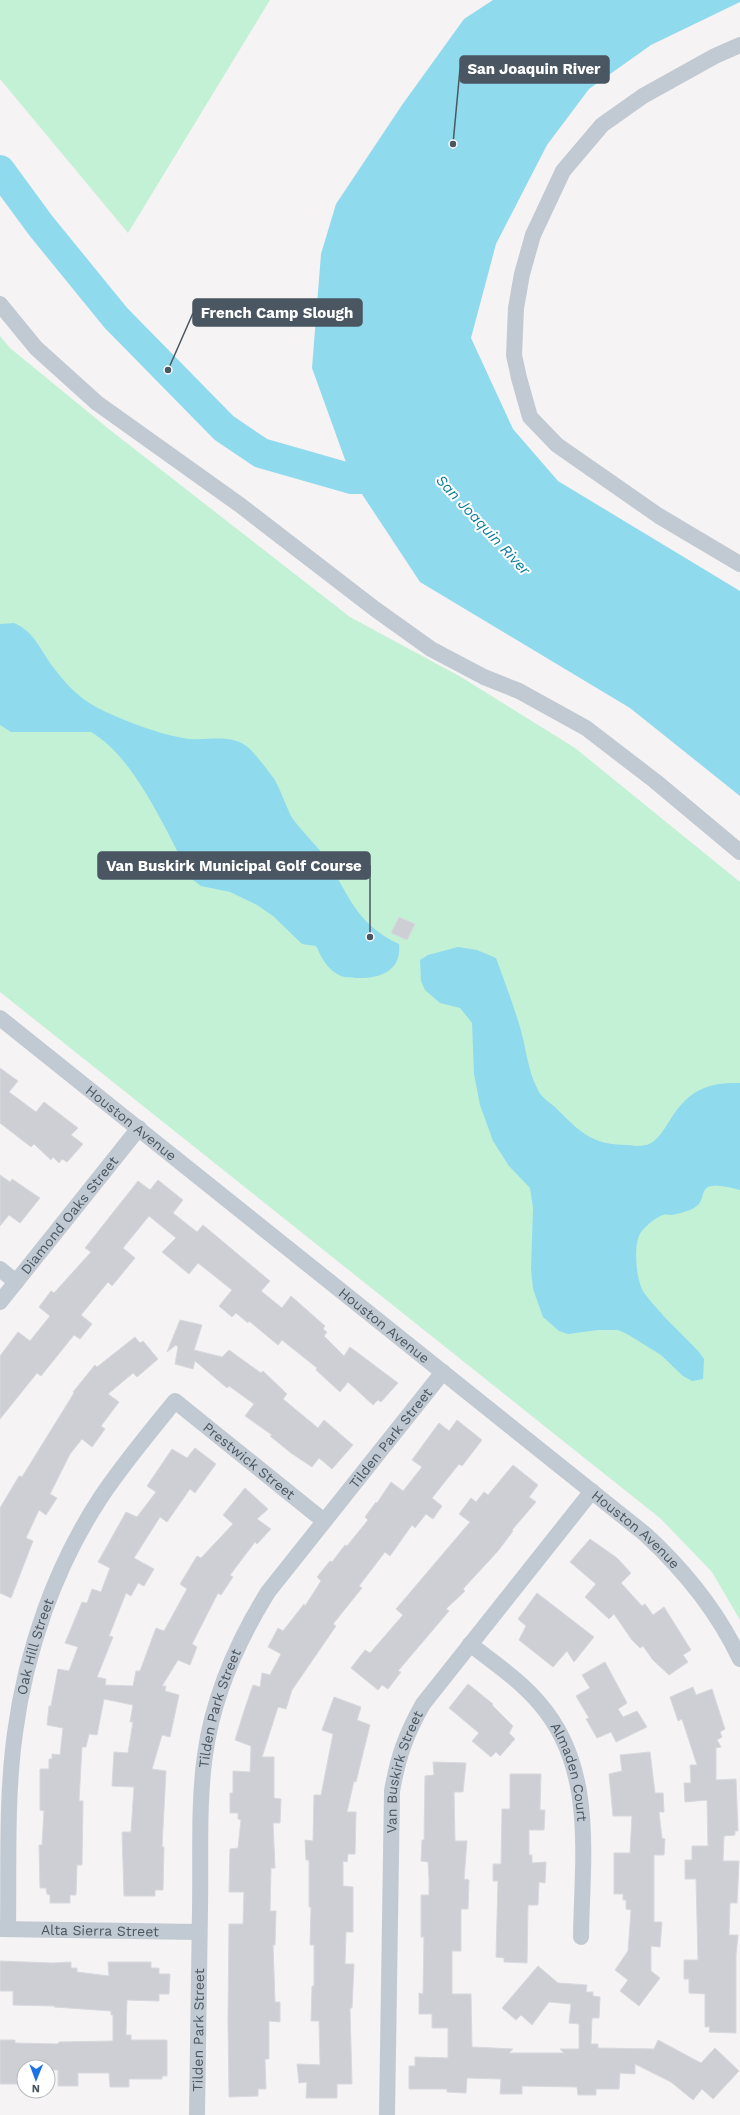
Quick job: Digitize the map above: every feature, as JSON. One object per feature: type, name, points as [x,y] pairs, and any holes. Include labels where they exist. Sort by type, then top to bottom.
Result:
[{"type":"street","points":[[740,44],[715,56],[643,96],[602,125],[563,171],[532,235],[522,274],[516,308],[514,355],[530,417],[557,445],[659,516],[740,564]]},
{"type":"street","points":[[0,304],[36,348],[97,403],[246,509],[376,609],[431,649],[484,677],[519,691],[586,728],[655,781],[740,852]]},
{"type":"street","name":"Houston Avenue","points":[[0,1018],[645,1534],[696,1586],[718,1619],[740,1658]]},
{"type":"street","name":"Diamond Oaks Street","points":[[0,1302],[139,1128]]},
{"type":"street","points":[[0,1269],[16,1282]]},
{"type":"street","name":"Tilden Park Street","points":[[197,2115],[202,1785],[209,1733],[219,1693],[233,1656],[251,1619],[285,1570],[443,1372]]},
{"type":"street","name":"Prestwick Street","points":[[174,1401],[324,1521]]},
{"type":"street","name":"Oak Hill Street","points":[[4,1929],[11,1769],[15,1733],[24,1678],[38,1632],[54,1587],[69,1556],[101,1498],[126,1462],[174,1401]]},
{"type":"street","name":"Van Buskirk Street","points":[[387,2115],[392,1791],[396,1766],[409,1729],[423,1704],[592,1491]]},
{"type":"street","name":"Almaden Court","points":[[470,1644],[521,1684],[540,1704],[557,1729],[570,1756],[578,1782],[582,1807],[581,1938]]},
{"type":"street","name":"Alta Sierra Street","points":[[4,1929],[200,1932]]},
{"type":"green space","points":[[0,0],[270,0],[128,233],[0,79]]},
{"type":"green space","points":[[0,336],[10,348],[110,430],[350,617],[461,677],[575,748],[740,882],[740,1620],[712,1572],[661,1519],[0,992]]},
{"type":"water","points":[[493,0],[740,0],[740,2],[651,45],[589,89],[547,145],[496,244],[471,338],[513,429],[558,481],[740,591],[740,796],[630,708],[420,582],[352,479],[312,368],[321,254],[336,204],[402,105],[464,19]]},
{"type":"water","points":[[14,623],[32,636],[64,681],[90,704],[134,724],[163,733],[192,739],[234,740],[250,749],[275,780],[291,816],[324,856],[362,917],[384,936],[399,944],[397,961],[393,967],[388,972],[373,977],[356,978],[341,976],[329,967],[316,946],[302,944],[273,916],[257,905],[230,892],[201,886],[192,879],[149,798],[136,778],[107,744],[91,732],[11,732],[0,725],[0,624]]},
{"type":"water","points":[[458,947],[477,950],[496,958],[519,1024],[531,1074],[539,1093],[586,1135],[604,1142],[615,1144],[639,1146],[651,1143],[659,1136],[677,1110],[691,1095],[699,1090],[717,1084],[740,1083],[740,1190],[723,1186],[713,1186],[707,1188],[697,1206],[679,1214],[663,1215],[657,1218],[640,1234],[636,1255],[639,1282],[642,1289],[657,1309],[704,1359],[703,1379],[692,1381],[683,1376],[661,1355],[618,1330],[598,1330],[568,1334],[559,1331],[543,1317],[533,1289],[531,1269],[533,1208],[530,1188],[509,1166],[493,1141],[480,1105],[474,1074],[472,1023],[460,1008],[440,1003],[425,990],[421,981],[420,960],[428,955]]},
{"type":"building","points":[[399,917],[415,924],[407,940],[391,933]]},
{"type":"building","points":[[0,1068],[18,1081],[9,1092],[36,1112],[44,1102],[78,1128],[71,1135],[83,1144],[67,1162],[62,1159],[59,1163],[53,1157],[51,1160],[34,1144],[31,1147],[0,1123]]},
{"type":"building","points":[[0,1175],[10,1182],[12,1179],[40,1198],[20,1223],[9,1215],[0,1226]]},
{"type":"building","points":[[158,1180],[183,1200],[173,1213],[197,1232],[203,1225],[270,1281],[261,1291],[282,1308],[291,1296],[325,1326],[323,1329],[327,1332],[324,1336],[344,1356],[350,1347],[398,1383],[381,1402],[378,1400],[373,1405],[348,1382],[340,1392],[316,1370],[317,1368],[282,1340],[278,1345],[249,1321],[248,1323],[236,1313],[232,1317],[219,1306],[232,1290],[198,1263],[189,1274],[162,1252],[176,1238],[149,1216],[123,1248],[135,1258],[112,1286],[108,1282],[81,1315],[92,1324],[80,1339],[74,1335],[41,1376],[37,1373],[0,1419],[0,1356],[18,1332],[30,1341],[50,1316],[39,1307],[51,1291],[54,1293],[91,1252],[85,1248],[138,1181],[150,1190]]},
{"type":"building","points":[[180,1320],[202,1325],[194,1350],[222,1357],[229,1350],[261,1373],[263,1371],[287,1394],[283,1399],[318,1428],[324,1420],[353,1445],[332,1469],[319,1458],[312,1467],[291,1453],[270,1436],[272,1435],[245,1416],[254,1404],[229,1386],[227,1388],[195,1361],[193,1369],[175,1364],[178,1347],[176,1345],[167,1352]]},
{"type":"building","points":[[135,1337],[140,1343],[143,1341],[158,1359],[137,1377],[133,1373],[108,1394],[119,1402],[101,1426],[105,1429],[92,1447],[82,1439],[70,1454],[50,1494],[57,1498],[46,1515],[39,1510],[26,1538],[33,1541],[11,1598],[0,1593],[0,1508],[19,1476],[22,1477],[74,1393],[73,1392],[95,1365],[97,1367]]},
{"type":"building","points":[[457,1420],[482,1440],[462,1466],[459,1464],[432,1498],[442,1506],[433,1519],[426,1514],[415,1528],[412,1525],[390,1556],[385,1552],[359,1586],[362,1588],[333,1624],[336,1626],[292,1690],[286,1709],[278,1707],[262,1757],[274,1757],[274,1798],[281,1799],[280,1823],[273,1823],[275,1868],[271,1868],[270,1911],[276,1911],[275,1945],[273,1945],[275,2002],[280,2002],[280,2022],[269,2021],[269,2059],[265,2059],[266,2089],[258,2089],[258,2096],[229,2097],[229,1924],[243,1924],[244,1892],[229,1892],[230,1849],[238,1848],[241,1820],[238,1819],[238,1813],[230,1813],[230,1793],[233,1793],[233,1771],[250,1772],[251,1746],[235,1740],[245,1708],[253,1685],[260,1687],[262,1673],[270,1675],[281,1654],[268,1647],[278,1628],[283,1631],[304,1604],[305,1606],[321,1581],[317,1577],[330,1561],[332,1562],[345,1545],[347,1546],[368,1520],[365,1517],[376,1502],[377,1503],[391,1482],[403,1491],[422,1467],[412,1460],[439,1423],[449,1431]]},
{"type":"building","points":[[195,1448],[216,1464],[195,1493],[190,1489],[167,1522],[160,1517],[134,1558],[154,1569],[144,1586],[138,1583],[131,1596],[126,1593],[109,1636],[113,1637],[97,1677],[106,1679],[105,1685],[133,1686],[136,1671],[140,1671],[156,1628],[164,1631],[187,1589],[180,1584],[197,1556],[201,1558],[233,1524],[223,1515],[245,1488],[268,1509],[257,1519],[271,1529],[257,1544],[255,1542],[230,1575],[233,1577],[221,1595],[218,1593],[192,1644],[197,1647],[190,1665],[178,1660],[162,1686],[166,1686],[165,1691],[179,1695],[170,1737],[162,1735],[152,1769],[166,1771],[162,1847],[164,1847],[163,1890],[155,1890],[155,1896],[124,1896],[122,1832],[131,1832],[134,1787],[112,1786],[114,1752],[128,1753],[133,1722],[130,1722],[133,1705],[104,1699],[97,1735],[89,1734],[86,1747],[82,1747],[79,1801],[83,1801],[82,1865],[77,1865],[76,1895],[70,1895],[70,1903],[50,1903],[50,1895],[47,1894],[46,1888],[40,1888],[39,1845],[42,1845],[44,1811],[40,1810],[40,1769],[49,1769],[49,1759],[52,1759],[52,1754],[60,1755],[63,1728],[47,1725],[49,1706],[51,1706],[58,1669],[69,1671],[78,1647],[65,1643],[82,1602],[87,1603],[92,1589],[101,1592],[110,1568],[98,1562],[126,1512],[137,1517],[156,1492],[147,1486],[172,1449],[187,1458]]},
{"type":"building","points":[[513,1465],[538,1485],[529,1497],[536,1502],[512,1530],[513,1531],[498,1551],[463,1589],[465,1591],[446,1609],[449,1611],[398,1671],[401,1672],[388,1689],[382,1685],[378,1690],[351,1668],[365,1650],[370,1653],[403,1615],[396,1609],[470,1522],[459,1514],[471,1498],[476,1502],[484,1492],[488,1495]]},
{"type":"building","points":[[590,1539],[617,1558],[631,1573],[621,1583],[642,1606],[645,1604],[653,1615],[664,1607],[691,1650],[683,1655],[688,1662],[669,1675],[653,1660],[643,1646],[640,1648],[632,1640],[614,1614],[609,1619],[585,1597],[596,1584],[570,1562]]},
{"type":"building","points":[[537,1593],[594,1637],[574,1662],[567,1651],[553,1667],[519,1640],[526,1626],[518,1619]]},
{"type":"building","points":[[605,1662],[627,1703],[618,1709],[623,1717],[637,1711],[647,1727],[616,1742],[611,1732],[597,1738],[586,1719],[589,1718],[576,1696],[590,1688],[582,1675]]},
{"type":"building","points":[[468,1684],[493,1704],[492,1705],[513,1726],[509,1733],[515,1739],[500,1756],[496,1752],[491,1757],[472,1741],[479,1733],[449,1708]]},
{"type":"building","points":[[693,1687],[696,1695],[712,1689],[725,1729],[720,1732],[722,1737],[717,1740],[721,1747],[716,1748],[716,1780],[736,1779],[738,1831],[735,1831],[735,1835],[724,1836],[723,1861],[739,1861],[737,1903],[730,1903],[729,1935],[738,1935],[736,1955],[736,2033],[709,2032],[710,2027],[705,2027],[705,1994],[689,1993],[689,1979],[684,1979],[684,1960],[698,1960],[696,1879],[685,1879],[685,1860],[692,1860],[692,1846],[708,1846],[707,1800],[685,1802],[684,1783],[691,1783],[690,1765],[697,1765],[682,1719],[678,1721],[670,1697]]},
{"type":"building","points":[[334,1697],[361,1707],[357,1720],[370,1725],[347,1812],[356,1812],[355,1854],[348,1854],[347,1862],[343,1861],[343,1886],[353,1887],[353,1932],[346,1932],[345,1964],[354,1964],[352,2008],[350,2008],[352,2084],[337,2084],[337,2098],[306,2098],[307,2082],[299,2083],[297,2064],[320,2065],[319,2021],[311,2021],[312,1986],[314,1986],[314,1945],[310,1945],[311,1907],[309,1907],[309,1860],[306,1860],[305,1840],[313,1841],[314,1795],[321,1795],[333,1734],[322,1730]]},
{"type":"building","points":[[650,1752],[655,1793],[663,1793],[664,1812],[659,1812],[662,1838],[665,1839],[664,1855],[654,1855],[654,1922],[662,1922],[660,1947],[651,1946],[651,1971],[660,1978],[639,2006],[620,1991],[628,1980],[615,1970],[628,1951],[631,1910],[626,1909],[626,1900],[623,1900],[623,1894],[614,1894],[614,1853],[630,1853],[632,1816],[613,1816],[609,1774],[622,1771],[620,1755]]},
{"type":"building","points":[[433,1762],[466,1763],[463,1792],[454,1792],[455,1841],[467,1841],[464,1879],[469,1880],[468,1909],[461,1909],[461,1951],[452,1951],[452,1994],[471,1994],[472,2047],[513,2049],[509,2053],[564,2053],[560,2049],[579,2049],[579,2024],[569,2023],[571,2004],[549,2002],[532,2025],[521,2015],[516,2020],[502,2008],[538,1966],[558,1983],[587,1985],[586,1992],[593,1992],[593,1996],[600,1997],[599,2018],[592,2018],[591,2044],[598,2044],[598,2048],[654,2049],[658,2040],[701,2063],[715,2048],[739,2071],[713,2099],[702,2089],[693,2100],[671,2082],[635,2064],[635,2074],[620,2073],[619,2089],[596,2089],[596,2095],[578,2095],[577,2087],[522,2086],[522,2094],[500,2094],[501,2079],[467,2078],[466,2093],[447,2092],[447,2089],[409,2089],[409,2066],[415,2066],[415,2057],[448,2058],[448,2028],[432,2028],[432,2014],[419,2014],[419,1993],[423,1994],[424,1937],[421,1937],[421,1895],[429,1895],[428,1862],[421,1861],[422,1840],[424,1840],[425,1776],[434,1775]]},
{"type":"building","points":[[510,1774],[541,1774],[540,1810],[545,1810],[544,1830],[529,1830],[529,1855],[532,1855],[532,1863],[546,1862],[545,1883],[539,1882],[538,1905],[528,1905],[527,1963],[504,1962],[504,1958],[496,1957],[498,1881],[493,1881],[493,1864],[501,1864],[502,1809],[510,1809]]},
{"type":"building","points":[[0,1961],[53,1963],[71,1962],[71,1968],[77,1968],[77,1972],[109,1976],[108,1962],[151,1962],[151,1968],[159,1968],[159,1974],[170,1974],[169,1994],[159,1994],[159,2001],[127,2000],[126,2035],[131,2035],[131,2040],[167,2040],[167,2076],[162,2076],[162,2079],[129,2079],[129,2087],[110,2087],[109,2073],[78,2073],[78,2086],[58,2086],[56,2059],[16,2059],[16,2084],[0,2084],[0,2040],[15,2040],[15,2043],[58,2044],[59,2042],[113,2041],[113,2015],[111,2015],[111,2011],[54,2007],[55,2006],[13,2005],[13,1991],[0,1991]]},
{"type":"waterway","points":[[0,170],[41,226],[116,318],[224,428],[261,453],[352,479],[393,479]]},
{"type":"place","name":"San Joaquin River","points":[[453,144]]},
{"type":"place","name":"French Camp Slough","points":[[168,370]]},
{"type":"place","name":"Van Buskirk Municipal Golf Course","points":[[370,937]]}]
